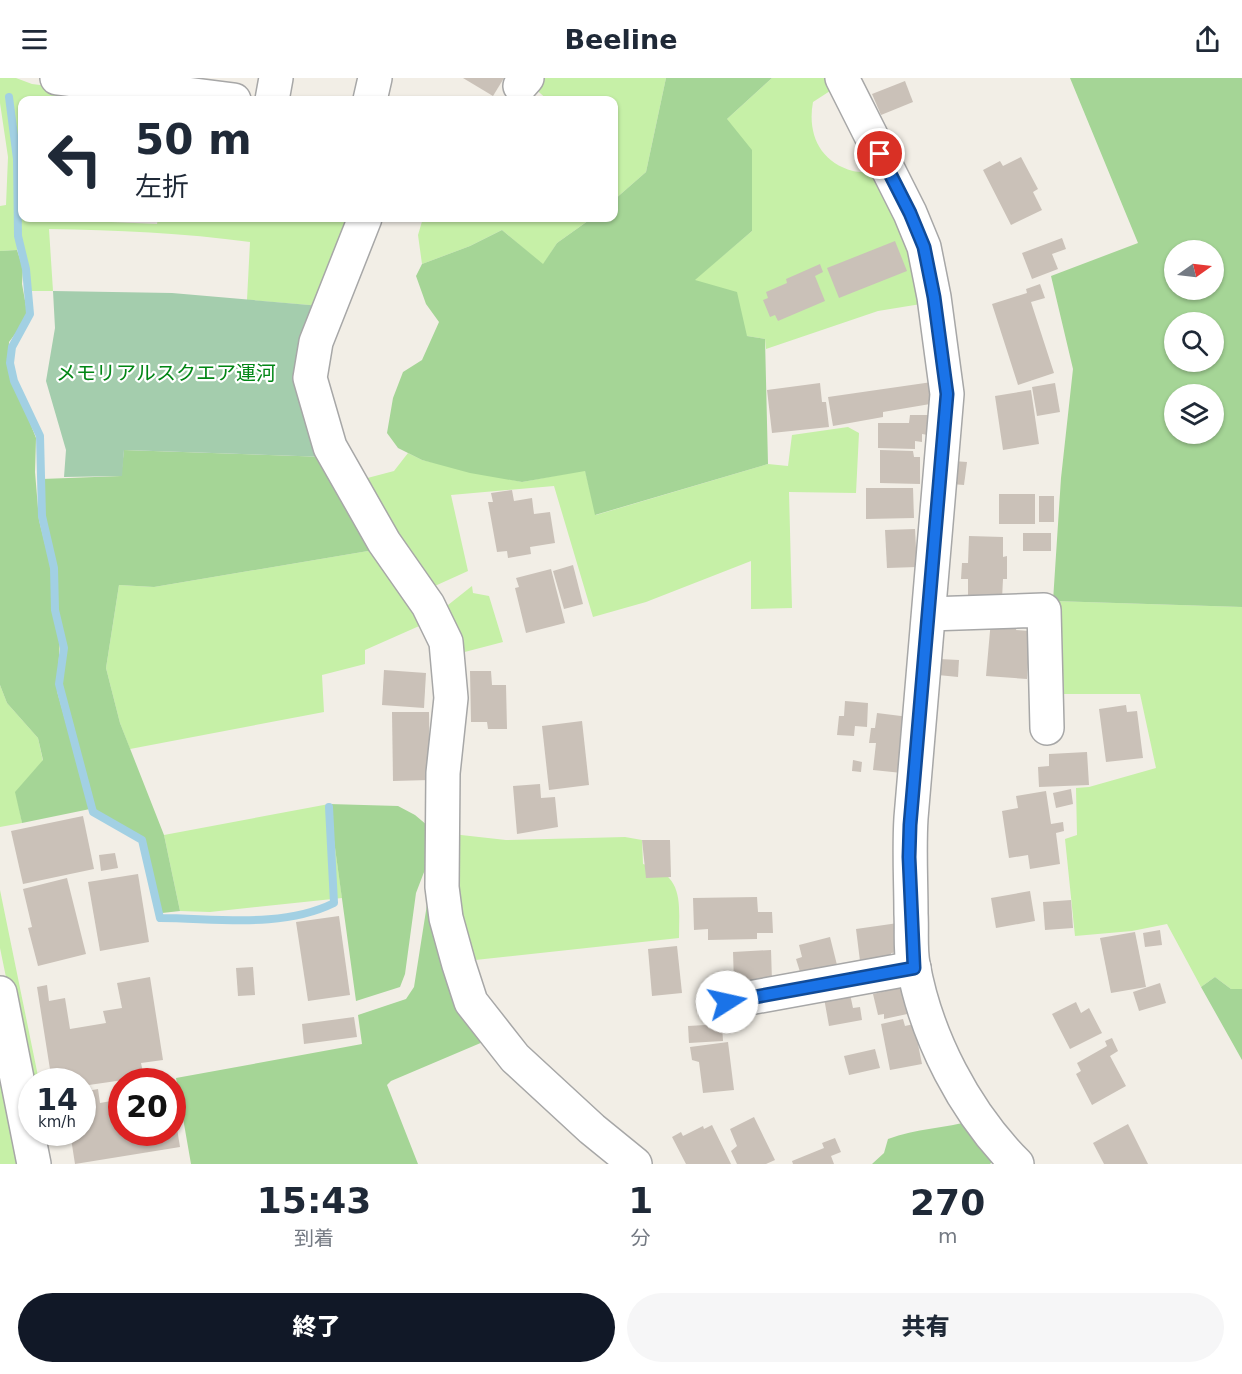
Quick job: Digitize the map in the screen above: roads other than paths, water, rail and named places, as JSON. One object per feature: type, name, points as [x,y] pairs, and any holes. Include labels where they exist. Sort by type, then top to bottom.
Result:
[{"type":"street","points":[[273,96],[276,78]]},
{"type":"street","points":[[371,96],[375,78]]},
{"type":"street","points":[[842,78],[910,213],[924,247],[934,297],[947,394],[914,764],[909,857],[914,968],[926,1017],[957,1084],[997,1144],[1017,1164]]},
{"type":"street","points":[[77,79],[204,96]]},
{"type":"street","points":[[363,222],[316,342],[310,378],[330,447],[384,542],[428,605],[446,642],[451,698],[443,773],[442,887],[459,965],[471,1002],[515,1058],[635,1164]]},
{"type":"street","points":[[929,614],[1044,610],[1047,728]]},
{"type":"street","points":[[727,1002],[914,968]]},
{"type":"street","points":[[0,993],[34,1164]]},
{"type":"waterway","points":[[9,97],[17,159],[18,236],[26,269],[30,314],[12,347],[10,363],[14,381],[40,436],[42,516],[54,568],[55,610],[64,648],[59,684],[93,812],[142,840],[160,918],[248,920],[292,916],[334,903],[329,807]]},
{"type":"park label","name":"メモリアルスクエア運河","points":[[166,373]]}]
